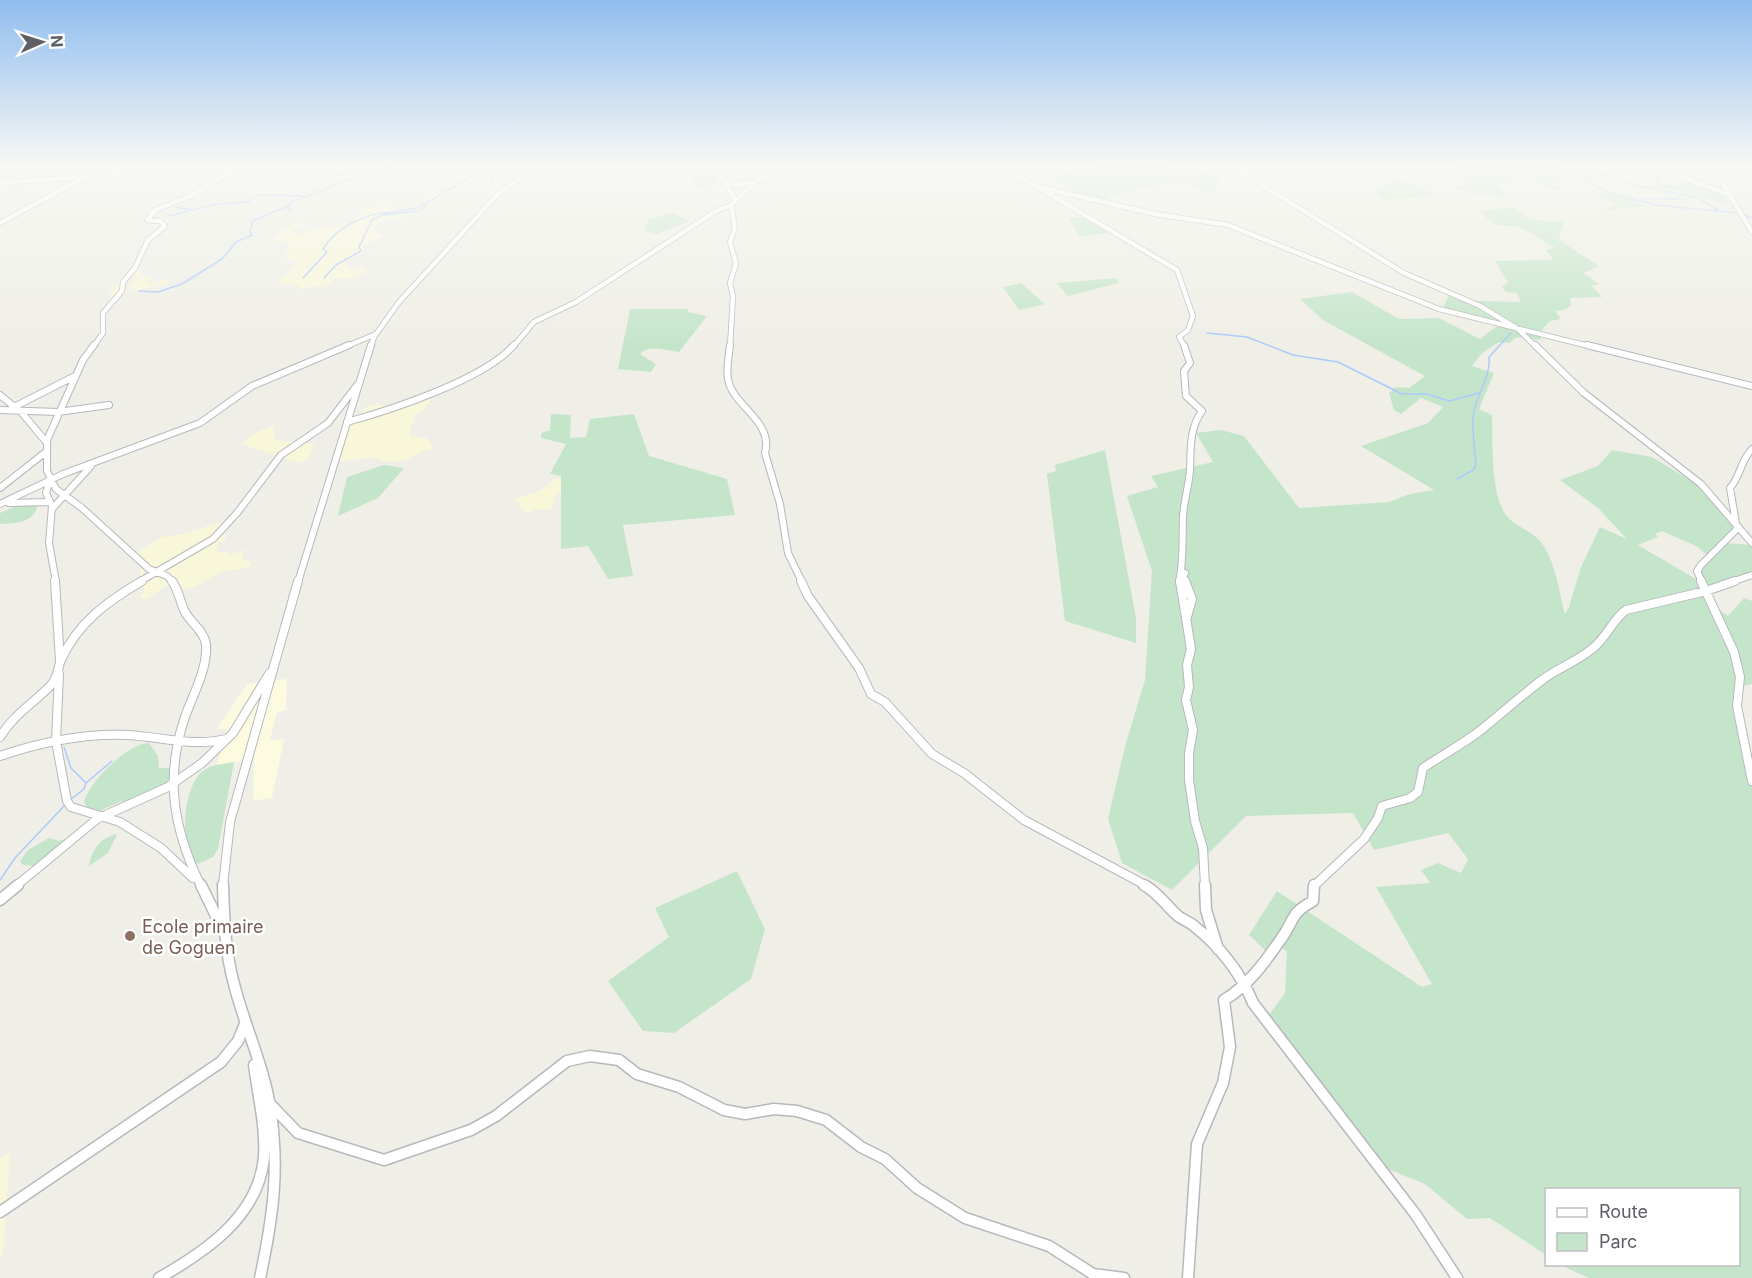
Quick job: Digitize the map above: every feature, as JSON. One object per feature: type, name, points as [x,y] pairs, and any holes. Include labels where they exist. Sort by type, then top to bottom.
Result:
[{"type":"street","points":[[164,224],[165,226],[148,240],[135,268],[123,282],[122,291],[103,313],[104,333],[75,376],[58,412],[47,447],[50,480],[46,494],[51,505],[49,543],[55,573],[60,661],[56,741],[67,801],[76,810],[120,822],[161,848],[199,884]]},
{"type":"street","points":[[260,1278],[273,1220],[276,1159],[270,1104],[233,982],[224,933],[223,879],[230,822],[274,665],[376,334],[399,302],[471,224]]},
{"type":"street","points":[[347,422],[390,410],[459,381],[509,352],[534,322],[569,306],[697,224]]},
{"type":"street","points":[[735,224],[730,242],[736,264],[730,273],[729,288],[733,296],[728,380],[737,399],[756,416],[761,428],[767,446],[765,453],[780,504],[785,546],[801,583],[859,668],[871,694],[885,702],[932,754],[964,773],[1024,820],[1144,883],[1178,916],[1195,926],[1245,983],[1254,1003],[1416,1215],[1457,1278]]},
{"type":"street","points":[[1099,224],[1177,270],[1182,280],[1186,305],[1193,316],[1188,330],[1179,337],[1190,354],[1190,363],[1184,370],[1186,396],[1202,411],[1196,419],[1190,443],[1190,472],[1183,514],[1182,556],[1186,568],[1183,576],[1192,599],[1187,617],[1191,650],[1187,665],[1189,687],[1186,705],[1193,730],[1189,753],[1189,780],[1203,848],[1206,910],[1219,953]]},
{"type":"street","points":[[1219,224],[1228,225],[1414,301],[1752,386]]},
{"type":"street","points":[[1324,224],[1404,273],[1480,306],[1518,329],[1584,393],[1701,484],[1752,543]]},
{"type":"street","points":[[1,504],[50,480],[200,423],[252,386],[376,334]]},
{"type":"street","points":[[0,412],[13,409],[75,376]]},
{"type":"street","points":[[60,661],[89,616],[111,599],[219,533],[281,455],[328,423],[360,381]]},
{"type":"street","points":[[0,396],[47,447]]},
{"type":"street","points":[[13,409],[58,412],[109,405]]},
{"type":"street","points":[[0,489],[47,447]]},
{"type":"street","points":[[1752,449],[1744,457],[1738,479],[1730,488],[1737,526],[1724,545],[1701,564],[1697,571],[1734,652],[1740,677],[1737,706],[1752,781]]},
{"type":"street","points":[[1,504],[51,505],[100,460]]},
{"type":"street","points":[[50,480],[56,489],[149,569],[174,583],[185,614],[195,622],[206,643],[203,669],[178,740],[177,768],[173,783],[176,816],[188,860],[224,933]]},
{"type":"street","points":[[1188,1278],[1197,1144],[1223,1083],[1230,1047],[1224,1000],[1241,990],[1283,937],[1295,911],[1313,901],[1314,884],[1368,836],[1380,818],[1382,806],[1410,798],[1418,792],[1424,768],[1481,730],[1502,710],[1522,698],[1543,680],[1591,650],[1605,639],[1618,616],[1626,610],[1706,591],[1752,575]]},
{"type":"street","points":[[0,900],[78,833],[102,817],[140,802],[202,763],[228,739],[274,665]]},
{"type":"street","points":[[0,737],[7,725],[40,696],[59,673]]},
{"type":"street","points":[[0,756],[36,744],[119,735],[145,735],[211,744],[228,739]]},
{"type":"street","points":[[0,1212],[221,1062],[238,1041],[245,1024]]},
{"type":"street","points":[[253,1049],[264,1152],[262,1169]]},
{"type":"street","points":[[270,1104],[298,1133],[384,1160],[471,1130],[496,1116],[567,1061],[590,1056],[619,1060],[637,1074],[679,1087],[724,1110],[745,1114],[774,1109],[797,1112],[826,1120],[861,1147],[885,1158],[917,1188],[964,1218],[1049,1246],[1093,1274],[1124,1278]]},
{"type":"street","points":[[159,1278],[192,1260],[222,1238],[237,1222],[251,1197],[274,1141]]},
{"type":"shaded area","points":[[287,679],[286,710],[277,712],[270,740],[284,739],[272,798],[253,801],[254,759],[217,765],[226,729],[217,729],[247,684]]},
{"type":"green space","points":[[647,224],[684,224],[656,234],[645,231]]},
{"type":"green space","points":[[1072,224],[1099,224],[1112,232],[1080,237]]},
{"type":"green space","points":[[1494,224],[1563,224],[1559,236],[1561,241],[1599,266],[1583,273],[1599,284],[1592,286],[1602,297],[1570,298],[1571,305],[1567,309],[1555,311],[1561,319],[1550,321],[1541,331],[1443,308],[1449,294],[1478,301],[1521,302],[1517,293],[1506,292],[1502,287],[1508,282],[1495,261],[1553,260],[1546,250],[1555,248],[1520,228]]},
{"type":"green space","points":[[1116,278],[1119,283],[1068,296],[1056,283]]},
{"type":"green space","points":[[1021,283],[1045,304],[1019,310],[1003,287]]},
{"type":"green space","points":[[1352,292],[1399,319],[1439,318],[1480,339],[1497,326],[1541,337],[1540,340],[1517,337],[1509,343],[1499,342],[1482,353],[1472,366],[1494,373],[1479,409],[1492,415],[1493,467],[1501,505],[1509,519],[1539,540],[1544,547],[1556,575],[1565,614],[1581,567],[1600,527],[1627,539],[1598,508],[1560,480],[1598,466],[1612,450],[1652,457],[1688,479],[1695,480],[1737,526],[1727,543],[1752,545],[1752,575],[1706,592],[1713,606],[1728,616],[1744,598],[1752,601],[1752,684],[1739,687],[1737,706],[1752,781],[1752,1278],[1589,1278],[1562,1266],[1740,1266],[1740,1188],[1545,1188],[1545,1254],[1490,1218],[1467,1219],[1425,1184],[1375,1164],[1267,1018],[1285,993],[1287,952],[1278,944],[1269,954],[1249,935],[1277,891],[1422,987],[1432,984],[1376,887],[1430,883],[1421,870],[1438,863],[1461,873],[1468,859],[1448,833],[1374,850],[1353,813],[1246,816],[1172,890],[1122,863],[1108,819],[1125,746],[1145,680],[1152,571],[1127,496],[1158,487],[1151,476],[1213,462],[1196,433],[1221,430],[1244,436],[1299,508],[1389,502],[1410,494],[1434,490],[1361,446],[1428,423],[1443,407],[1421,398],[1401,414],[1394,410],[1389,393],[1396,387],[1409,388],[1425,376],[1323,320],[1300,299]],"holes":[[[1662,531],[1698,547],[1709,557],[1697,571],[1701,582],[1638,545],[1658,537],[1655,534]]]},
{"type":"green space","points":[[630,309],[688,309],[688,312],[707,316],[679,352],[652,348],[640,354],[656,364],[651,372],[618,369]]},
{"type":"green space","points":[[551,414],[571,415],[570,438],[586,437],[590,419],[634,414],[649,456],[727,479],[735,515],[623,525],[633,576],[608,579],[588,546],[561,549],[561,476],[550,474],[566,444],[541,438],[541,433],[550,430]]},
{"type":"green space","points":[[1105,450],[1136,618],[1136,643],[1065,621],[1047,474],[1056,471],[1055,465]]},
{"type":"green space","points":[[384,465],[404,468],[378,498],[338,516],[347,477]]},
{"type":"green space","points":[[20,504],[38,505],[33,515],[24,521],[0,524],[0,513]]},
{"type":"green space","points":[[149,743],[158,756],[159,768],[173,768],[168,781],[156,791],[128,805],[122,801],[99,811],[87,807],[84,802],[87,794],[110,765],[131,749]]},
{"type":"green space","points":[[234,762],[218,849],[213,857],[198,864],[187,844],[185,830],[188,800],[192,787],[198,776],[206,769]]},
{"type":"green space","points":[[117,834],[108,853],[89,866],[92,854],[101,841]]},
{"type":"green space","points":[[49,838],[59,841],[67,838],[67,840],[36,866],[23,865],[20,861],[28,850]]},
{"type":"green space","points":[[737,871],[765,929],[751,979],[674,1033],[643,1031],[608,981],[669,937],[655,908]]},
{"type":"sand","points":[[302,224],[291,232],[301,235],[313,227],[339,227],[347,224],[378,224],[372,232],[385,234],[377,241],[363,245],[363,252],[344,262],[347,267],[355,269],[363,266],[366,273],[355,278],[335,278],[329,284],[300,289],[298,284],[282,285],[285,280],[271,288],[297,266],[295,262],[284,258],[289,244],[273,240],[283,229]]},
{"type":"sand","points":[[132,265],[139,265],[140,275],[151,278],[146,282],[150,284],[166,279],[168,283],[136,291],[129,286],[135,284],[131,283],[138,279],[136,276],[127,280],[124,287],[129,292],[111,299],[112,295],[108,292],[117,289],[106,288],[119,283],[119,279],[133,268]]},
{"type":"sand","points":[[437,390],[424,410],[413,415],[415,418],[409,433],[411,437],[427,438],[433,447],[431,450],[422,451],[405,461],[381,461],[377,457],[337,462],[349,425],[366,407],[375,404],[391,406]]},
{"type":"sand","points":[[273,425],[275,440],[314,444],[308,459],[299,463],[241,444],[251,435]]},
{"type":"sand","points":[[555,478],[561,479],[561,492],[553,497],[555,504],[550,509],[534,509],[528,514],[519,507],[521,504],[515,499],[542,489]]},
{"type":"sand","points":[[219,522],[223,525],[226,539],[218,543],[216,553],[228,552],[229,555],[244,550],[243,560],[251,562],[250,567],[216,574],[187,589],[175,585],[165,586],[147,599],[140,598],[144,592],[140,572],[142,563],[133,554],[163,537],[184,534]]},
{"type":"sand","points":[[10,1153],[3,1256],[0,1258],[0,1157]]},
{"type":"waterway","points":[[139,291],[158,292],[182,284],[222,259],[236,242],[252,235],[250,231],[252,224]]},
{"type":"waterway","points":[[303,278],[327,252],[323,249],[335,234],[350,224]]},
{"type":"waterway","points":[[324,278],[336,265],[361,251],[359,247],[370,224]]},
{"type":"waterway","points":[[1207,333],[1247,337],[1293,355],[1338,362],[1402,394],[1427,394],[1449,401],[1479,393]]},
{"type":"waterway","points":[[1457,479],[1473,470],[1476,465],[1474,409],[1488,373],[1489,357],[1511,333]]},
{"type":"waterway","points":[[64,747],[71,768],[86,783]]},
{"type":"waterway","points":[[86,783],[112,761]]},
{"type":"waterway","points":[[70,800],[84,789],[86,783]]},
{"type":"waterway","points":[[0,880],[15,858],[65,805]]},
{"type":"place","name":"Ecole primaire de Goguen","points":[[130,936]]}]
